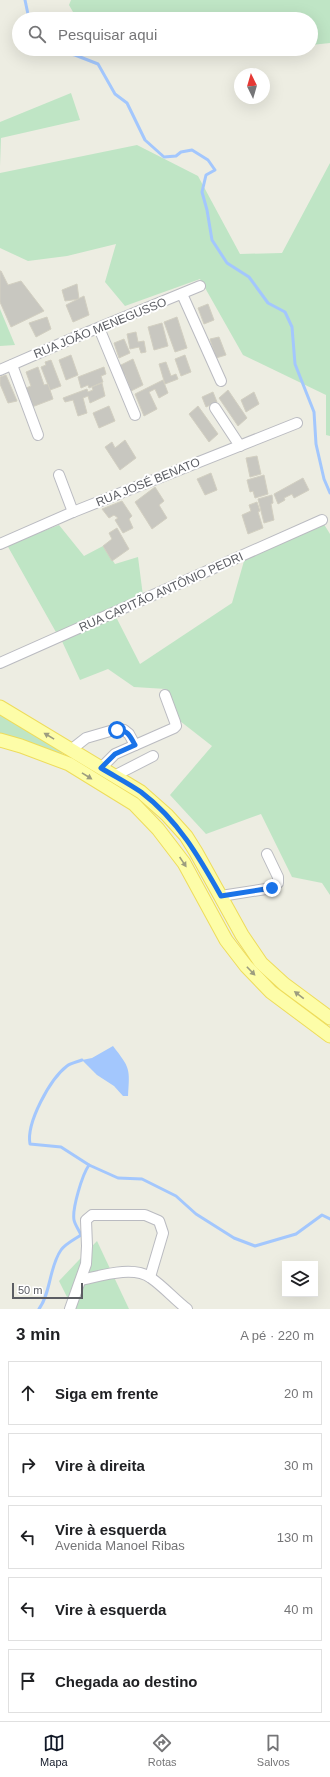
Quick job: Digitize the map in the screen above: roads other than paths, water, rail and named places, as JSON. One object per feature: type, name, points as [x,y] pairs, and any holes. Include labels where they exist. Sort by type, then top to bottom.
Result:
[{"type":"main road","points":[[0,707],[72,749],[141,792],[167,815],[186,836],[242,935],[261,963],[284,984],[330,1018]]},
{"type":"main road","points":[[0,740],[21,746],[69,764],[134,804],[158,829],[184,863],[226,940],[246,966],[271,992],[330,1036]]},
{"type":"street","name":"RUA JOÃO MENEGUSSO","points":[[0,370],[200,286]]},
{"type":"street","points":[[182,294],[221,381]]},
{"type":"street","points":[[99,328],[135,415]]},
{"type":"street","points":[[12,365],[38,435]]},
{"type":"street","points":[[215,408],[240,446]]},
{"type":"street","name":"RUA JOSÉ BENATO","points":[[0,544],[73,512],[297,423]]},
{"type":"street","points":[[59,475],[73,512]]},
{"type":"street","name":"RUA CAPITÃO ANTÔNIO PEDRI","points":[[0,664],[322,520]]},
{"type":"street","points":[[101,768],[115,754],[176,726],[165,695]]},
{"type":"street","points":[[72,749],[86,738],[117,730],[124,730],[129,734],[135,745]]},
{"type":"street","points":[[114,776],[153,756]]},
{"type":"street","points":[[221,896],[272,888],[276,885],[278,882],[278,877],[267,854]]},
{"type":"street","points":[[70,1309],[86,1264],[86,1220],[92,1215],[145,1215],[159,1221],[164,1233],[150,1277]]},
{"type":"street","points":[[80,1280],[136,1272],[150,1277],[187,1309]]},
{"type":"water","points":[[113,1046],[123,1059],[128,1069],[128,1096],[123,1096],[114,1086],[97,1075],[82,1060],[92,1058]]},
{"type":"waterway","points":[[25,0],[28,12]]},
{"type":"waterway","points":[[78,56],[98,64],[115,94],[127,103],[145,140],[164,157],[176,156],[181,152],[192,150],[208,160],[215,170],[206,175],[202,192],[207,210],[212,240],[227,263],[249,277],[268,303],[285,312],[292,327],[295,364],[314,412],[316,444],[324,479],[330,493]]},
{"type":"waterway","points":[[82,1060],[67,1066],[53,1081],[35,1114],[30,1135],[30,1144],[61,1147],[89,1165]]},
{"type":"waterway","points":[[39,1309],[46,1295],[57,1257],[65,1246],[81,1235],[75,1224],[74,1215],[76,1200],[89,1165],[118,1178],[142,1179],[176,1196],[196,1214],[234,1238],[255,1246],[296,1234],[322,1215],[330,1219]]}]
